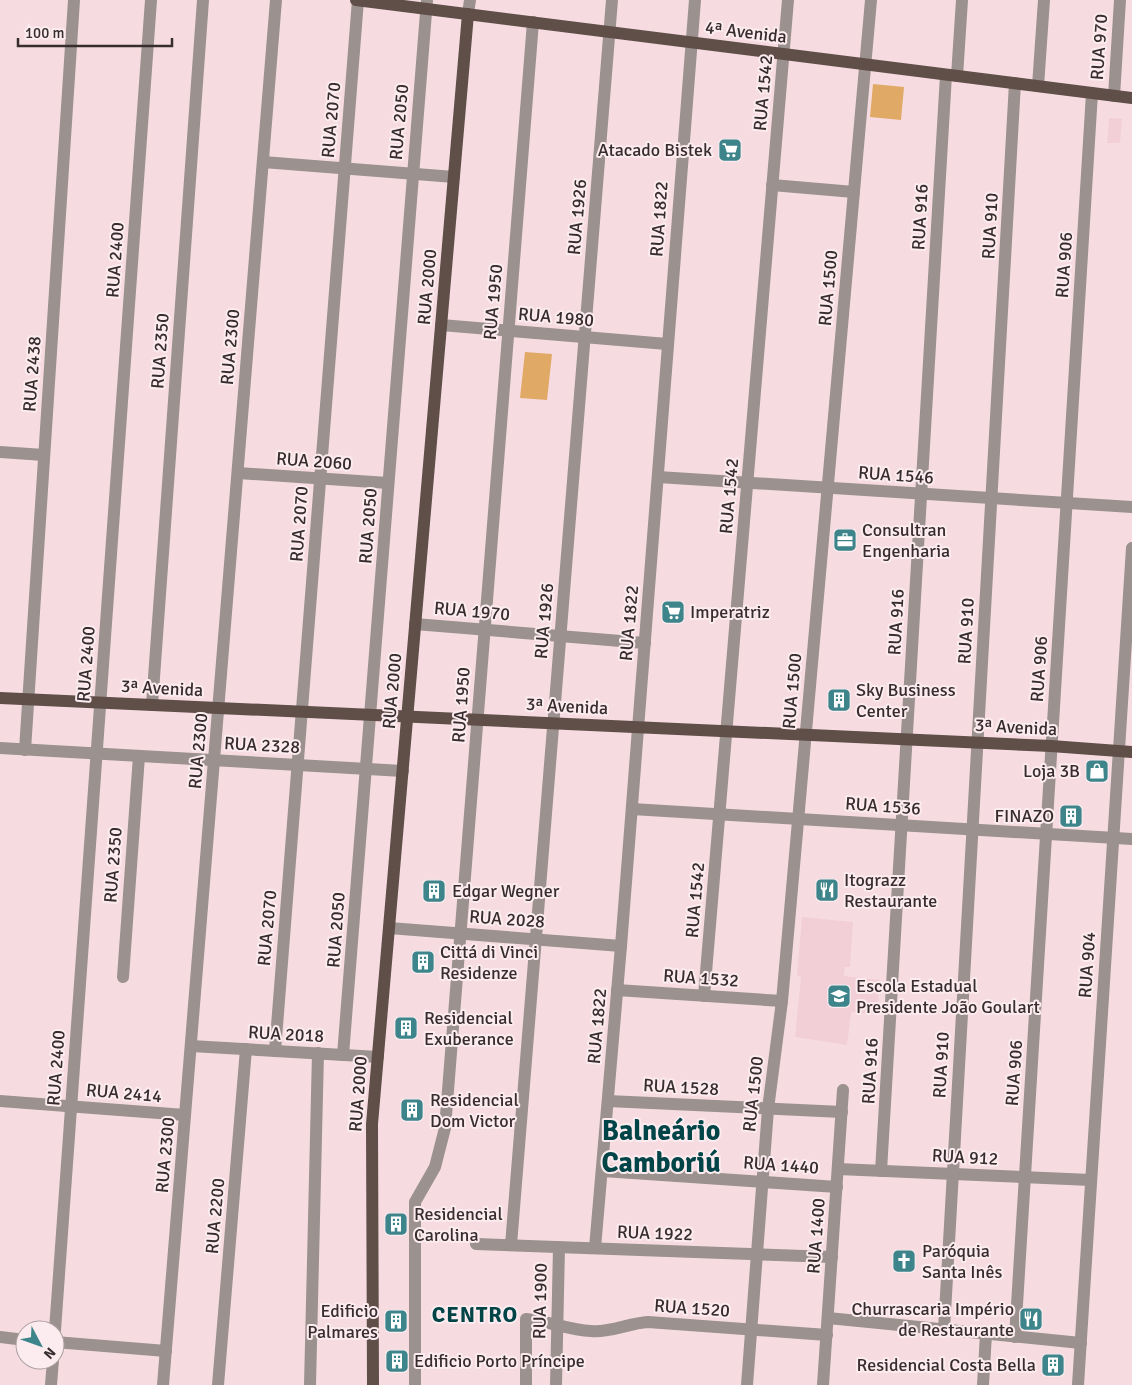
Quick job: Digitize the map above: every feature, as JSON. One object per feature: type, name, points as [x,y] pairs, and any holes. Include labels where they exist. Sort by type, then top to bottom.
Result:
[{"type":"main road","name":"4ª Avenida","points":[[357,0],[426,4],[468,14],[1132,98]]},
{"type":"main road","name":"RUA 2000","points":[[373,1385],[372,1151],[378,1057],[468,14]]},
{"type":"main road","name":"3ª Avenida","points":[[0,698],[977,742],[1132,752]]},
{"type":"street","name":"RUA 2438","points":[[25,750],[74,0]]},
{"type":"street","name":"RUA 2400","points":[[56,1320],[151,0]]},
{"type":"street","name":"RUA 2350","points":[[152,704],[203,0]]},
{"type":"street","name":"RUA 2300","points":[[164,1385],[276,0]]},
{"type":"street","name":"RUA 2070","points":[[275,1051],[357,0]]},
{"type":"street","name":"RUA 2000","points":[[468,14],[470,0]]},
{"type":"street","name":"RUA 1926","points":[[511,1245],[612,0]]},
{"type":"street","name":"RUA 1822","points":[[595,1248],[622,946],[695,0]]},
{"type":"street","name":"RUA 1542","points":[[704,996],[788,0]]},
{"type":"street","name":"RUA 1500","points":[[747,1385],[768,1109],[782,1001],[871,0]]},
{"type":"street","name":"RUA 916","points":[[882,1171],[922,494],[951,75],[962,0]]},
{"type":"street","points":[[1038,86],[1044,0]]},
{"type":"street","name":"RUA 970","points":[[1114,96],[1120,0]]},
{"type":"street","name":"RUA 2050","points":[[343,1055],[426,4]]},
{"type":"street","name":"RUA 1950","points":[[415,1385],[415,1202],[435,1167],[445,1128],[533,22]]},
{"type":"street","name":"RUA 910","points":[[944,1330],[1015,83]]},
{"type":"street","name":"RUA 906","points":[[1015,1337],[1092,93]]},
{"type":"street","points":[[263,162],[454,176]]},
{"type":"street","points":[[772,185],[854,192]]},
{"type":"street","name":"RUA 1980","points":[[441,324],[667,344]]},
{"type":"street","points":[[0,452],[44,455]]},
{"type":"street","name":"RUA 2060","points":[[238,473],[388,484]]},
{"type":"street","name":"RUA 1546","points":[[658,477],[1132,507]]},
{"type":"street","name":"RUA 904","points":[[1078,1385],[1132,548]]},
{"type":"street","name":"RUA 1970","points":[[415,624],[645,643]]},
{"type":"street","name":"RUA 2328","points":[[0,748],[403,770]]},
{"type":"street","name":"RUA 2350","points":[[123,977],[139,756]]},
{"type":"street","name":"RUA 1536","points":[[632,809],[1132,839]]},
{"type":"street","name":"RUA 2028","points":[[389,928],[622,946]]},
{"type":"street","name":"RUA 1532","points":[[617,990],[782,1001]]},
{"type":"street","name":"RUA 2018","points":[[191,1046],[378,1057]]},
{"type":"street","name":"RUA 2200","points":[[218,1385],[246,1049]]},
{"type":"street","points":[[310,1385],[318,1054]]},
{"type":"street","name":"RUA 1400","points":[[823,1385],[844,1090]]},
{"type":"street","name":"RUA 2414","points":[[0,1101],[185,1115]]},
{"type":"street","name":"RUA 1528","points":[[608,1101],[842,1112]]},
{"type":"street","name":"RUA 912","points":[[838,1169],[1091,1180]]},
{"type":"street","name":"RUA 1440","points":[[603,1171],[837,1187]]},
{"type":"street","name":"RUA 1922","points":[[476,1244],[832,1257]]},
{"type":"street","name":"RUA 1900","points":[[556,1385],[558,1247]]},
{"type":"street","points":[[828,1318],[1080,1343]]},
{"type":"street","name":"RUA 1520","points":[[526,1385],[526,1320],[557,1323],[589,1331],[601,1331],[632,1323],[648,1322],[827,1334]]},
{"type":"street","points":[[983,1385],[986,1334]]},
{"type":"street","points":[[0,1338],[15,1339]]},
{"type":"street","points":[[65,1343],[166,1351]]},
{"type":"street","points":[[51,1385],[52,1370]]},
{"type":"shaded area","points":[[873,84],[904,87],[901,120],[870,117]]},
{"type":"shaded area","points":[[1109,118],[1122,119],[1120,143],[1107,143]]},
{"type":"shaded area","points":[[525,352],[552,354],[547,400],[520,398]]},
{"type":"shaded area","name":"Escola Estadual Presidente João Goulart","points":[[802,917],[853,922],[850,967],[845,967],[844,976],[880,980],[877,1014],[851,1012],[847,1045],[795,1037],[801,977],[797,976]]},
{"type":"place","name":"Atacado Bistek","points":[[730,150]]},
{"type":"place","name":"Consultran Engenharia","points":[[845,540]]},
{"type":"place","name":"Imperatriz","points":[[673,612]]},
{"type":"place","name":"Sky Business Center","points":[[839,700]]},
{"type":"place","name":"Loja 3B","points":[[1097,771]]},
{"type":"place","name":"FINAZO","points":[[1071,816]]},
{"type":"place","name":"Itograzz Restaurante","points":[[827,890]]},
{"type":"place","name":"Edgar Wegner","points":[[434,891]]},
{"type":"place","name":"Cittá di Vinci Residenze","points":[[423,962]]},
{"type":"place","name":"Escola Estadual Presidente João Goulart","points":[[839,996]]},
{"type":"place","name":"Residencial Exuberance","points":[[406,1028]]},
{"type":"place","name":"Residencial Dom Victor","points":[[412,1110]]},
{"type":"place","name":"Residencial Carolina","points":[[396,1224]]},
{"type":"place","name":"Paróquia Santa Inês","points":[[904,1261]]},
{"type":"place","name":"Churrascaria Império de Restaurante","points":[[1031,1319]]},
{"type":"place","name":"Edificio Palmares","points":[[396,1321]]},
{"type":"place","name":"Edificio Porto Príncipe","points":[[397,1361]]},
{"type":"place","name":"Residencial Costa Bella","points":[[1053,1365]]},
{"type":"district","name":"Balneário Camboriú","points":[[661,1147]]},
{"type":"district","name":"CENTRO","points":[[475,1314]]}]
